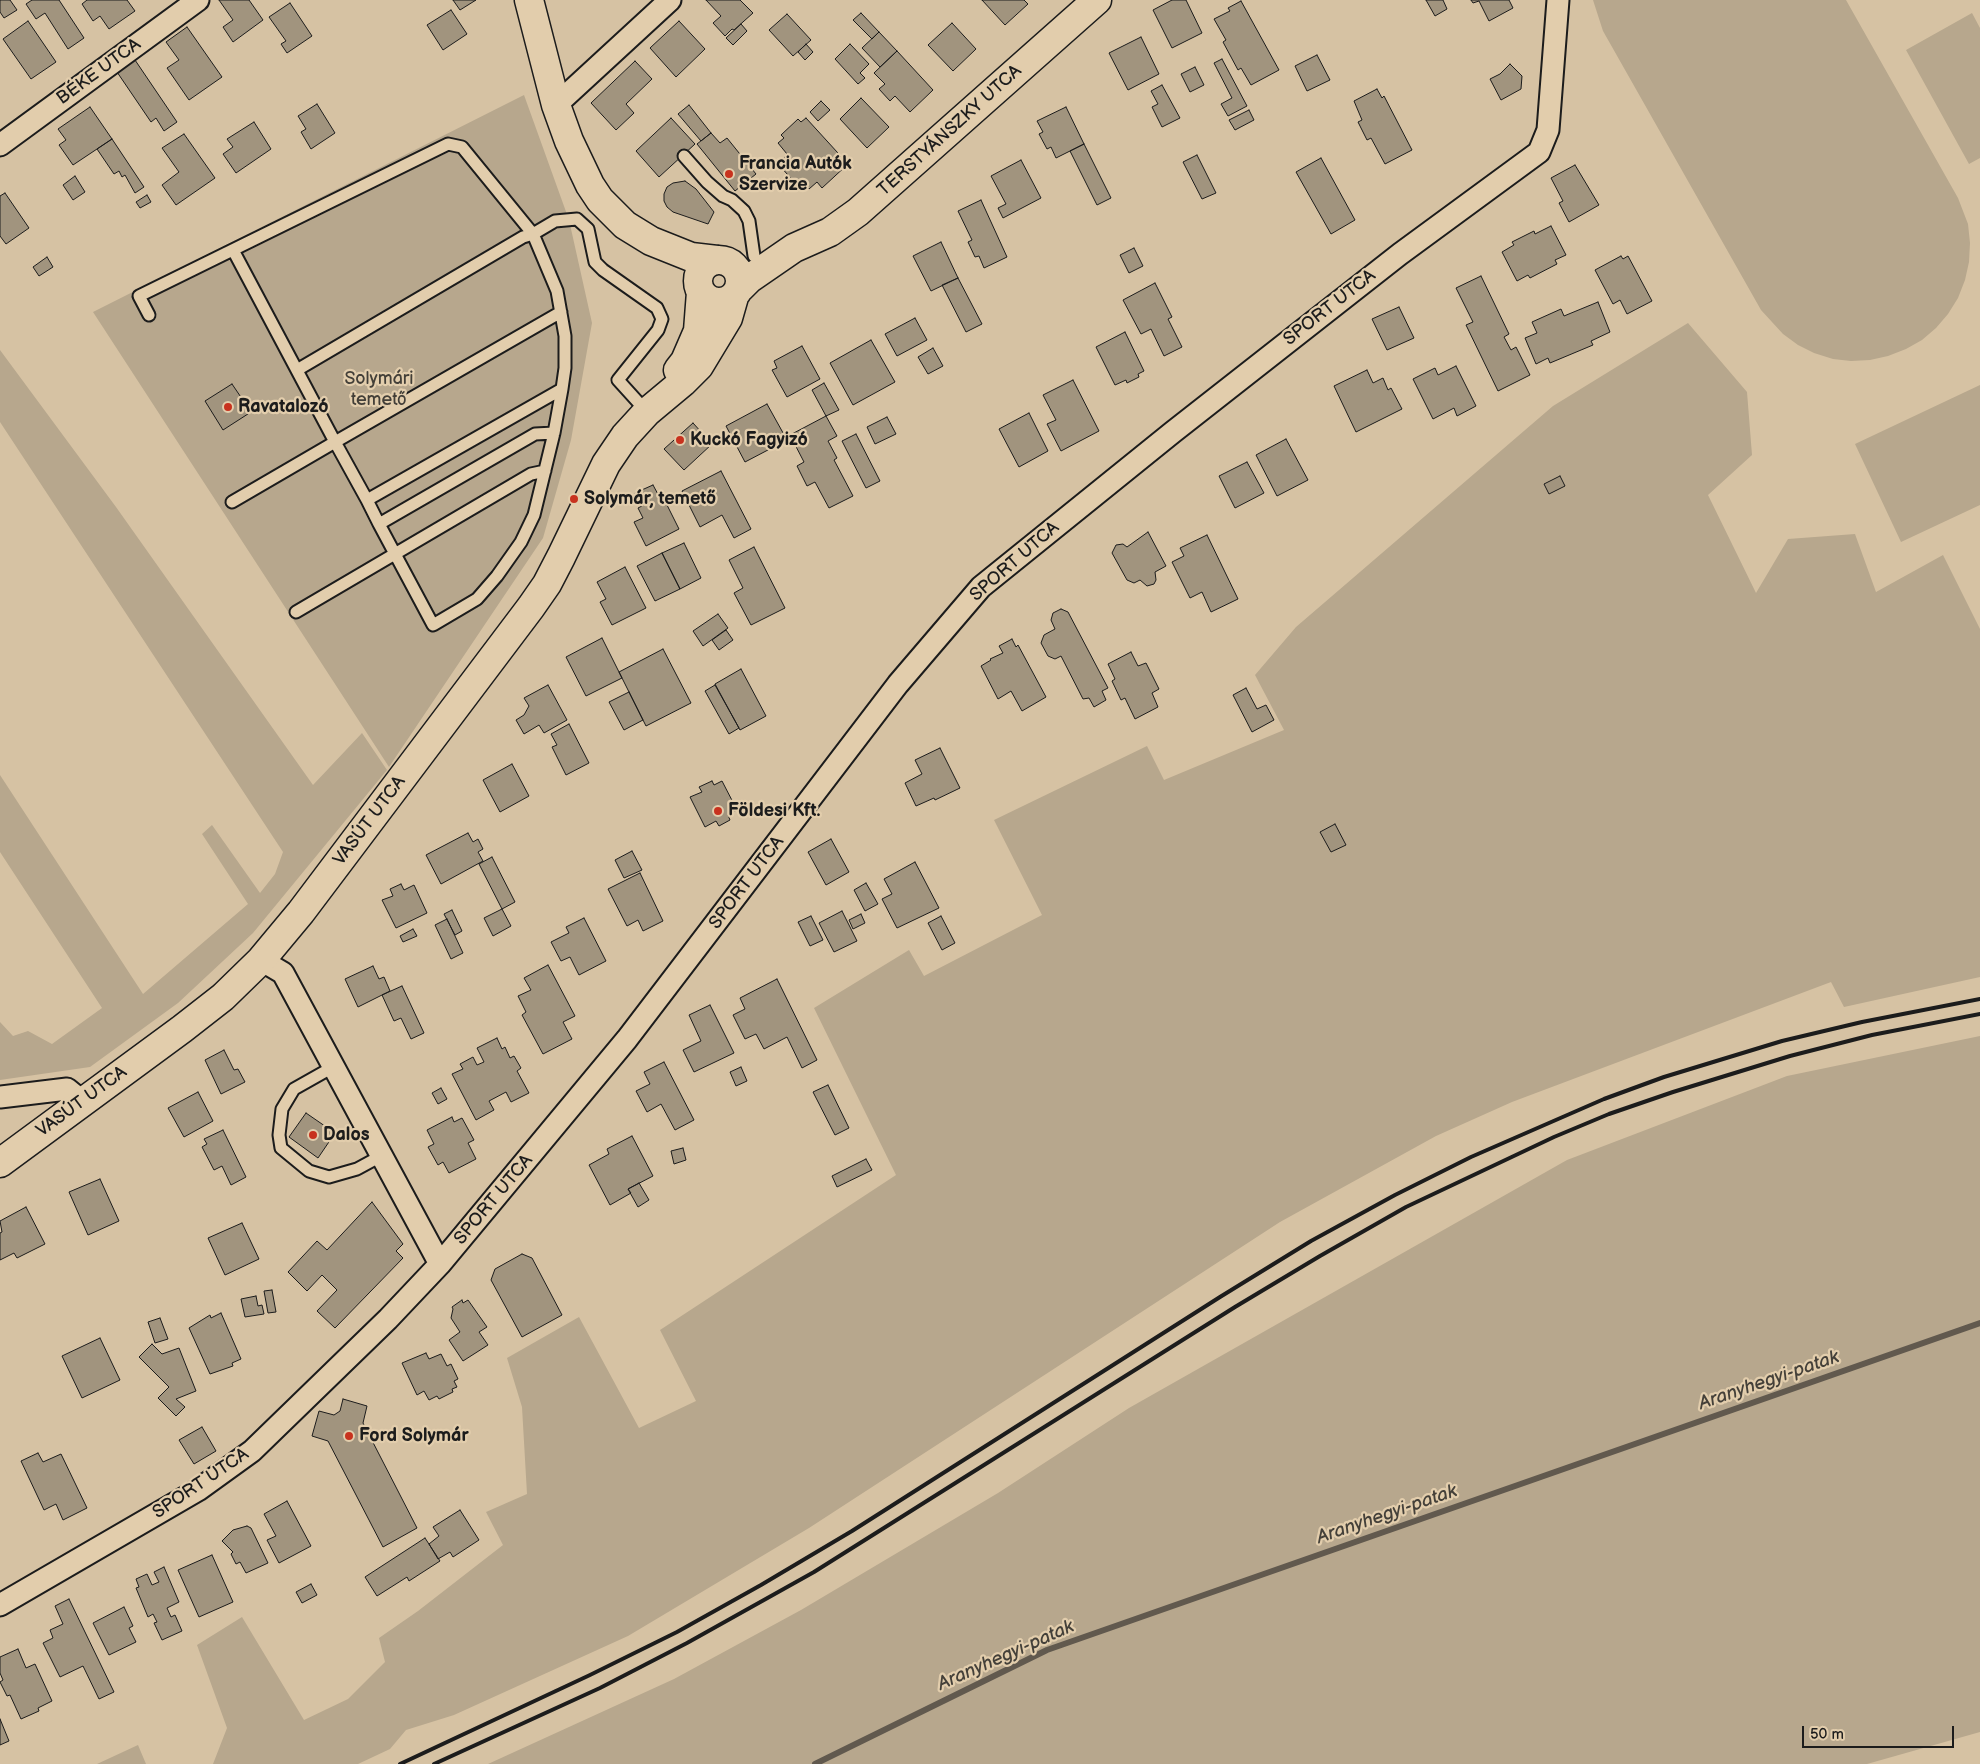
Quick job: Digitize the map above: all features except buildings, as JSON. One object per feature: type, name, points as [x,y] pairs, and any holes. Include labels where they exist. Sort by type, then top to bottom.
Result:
[{"type":"street","name":"BÉKE UTCA","points":[[0,145],[198,0]]},
{"type":"street","points":[[529,0],[556,105],[569,141],[590,185],[600,200],[625,225],[651,240],[691,257],[722,261],[736,268],[741,277],[737,293],[726,302],[716,303],[707,299],[699,287],[664,256],[651,240]]},
{"type":"street","points":[[556,105],[670,0]]},
{"type":"street","name":"SPORT UTCA","points":[[0,1605],[198,1490],[252,1451],[388,1319],[440,1264],[628,1039],[898,684],[981,587],[1173,432],[1392,260],[1539,152],[1548,130],[1558,0]]},
{"type":"street","name":"TERSTYÁNSZKY UTCA","points":[[737,293],[749,279],[794,248],[830,232],[858,212],[1084,5]]},
{"type":"street","name":"TERSTYÁNSZKY UTCA","points":[[722,261],[794,248]]},
{"type":"street","points":[[699,287],[700,272],[707,264],[722,261]]},
{"type":"street","name":"VASÚT UTCA","points":[[0,1163],[216,1002],[260,960],[307,904],[547,584],[606,464],[625,436],[650,408],[685,361],[698,330],[699,287]]},
{"type":"street","name":"VASÚT UTCA","points":[[650,408],[683,382],[699,366],[728,318],[737,293]]},
{"type":"street","name":"SPORT UTCA","points":[[260,960],[283,973],[440,1264]]},
{"type":"street","points":[[0,1097],[67,1089],[83,1102]]},
{"type":"lane","points":[[149,315],[139,296],[448,144],[462,147],[533,234],[557,291],[565,344],[565,368],[562,389],[554,433],[534,515],[521,542],[497,576],[477,599],[433,625],[233,250]]},
{"type":"lane","points":[[684,156],[706,182],[744,211],[749,221],[754,256]]},
{"type":"lane","points":[[297,370],[524,237],[533,234],[554,221],[577,219],[588,229],[595,262],[603,270],[657,308],[662,319],[658,330],[618,380],[650,408]]},
{"type":"lane","points":[[232,502],[561,312]]},
{"type":"lane","points":[[367,500],[562,389]]},
{"type":"lane","points":[[379,524],[535,434],[554,433]]},
{"type":"lane","points":[[296,612],[530,474],[545,470]]},
{"type":"lane","points":[[333,1067],[294,1089],[282,1109],[279,1135],[281,1148],[309,1171],[329,1177],[357,1168],[381,1156]]},
{"type":"green space","points":[[1593,0],[1846,0],[1958,198],[1968,224],[1969,262],[1965,280],[1958,298],[1936,328],[1922,340],[1888,356],[1870,360],[1851,361],[1833,359],[1814,353],[1798,345],[1783,334],[1761,310],[1603,31]]},
{"type":"green space","points":[[1972,13],[1980,28],[1980,158],[1969,164],[1906,50]]},
{"type":"green space","name":"Solymári temető","points":[[524,95],[569,220],[592,323],[571,440],[543,538],[389,767],[93,312]]},
{"type":"green space","points":[[1688,323],[1747,392],[1752,455],[1708,495],[1756,593],[1788,539],[1855,534],[1876,592],[1943,555],[1980,629],[1980,977],[1844,1007],[1831,982],[1512,1102],[1436,1136],[1280,1222],[809,1528],[628,1636],[454,1715],[406,1730],[390,1749],[358,1764],[213,1764],[227,1728],[197,1645],[242,1617],[304,1720],[348,1699],[385,1662],[379,1638],[418,1611],[503,1545],[486,1512],[527,1494],[522,1407],[507,1358],[579,1317],[639,1428],[696,1401],[660,1330],[896,1175],[814,1008],[909,950],[924,976],[1042,915],[994,820],[1147,746],[1164,780],[1284,730],[1255,675],[1296,627],[1553,406]]},
{"type":"green space","points":[[0,350],[116,507],[313,785],[362,733],[387,770],[253,933],[178,1003],[90,1067],[0,1080],[0,1022],[13,1036],[28,1031],[52,1044],[102,1008],[0,852],[0,775],[143,994],[248,904],[202,834],[212,825],[260,893],[275,874],[283,852],[0,422]]},
{"type":"green space","points":[[1980,385],[1980,505],[1901,542],[1855,444]]},
{"type":"green space","points":[[1980,1036],[1980,1732],[1867,1764],[488,1764],[674,1679],[801,1610],[998,1493],[1129,1408],[1567,1160],[1787,1076]]},
{"type":"green space","points":[[138,1745],[146,1764],[97,1764]]},
{"type":"waterway","name":"Aranyhegyi-patak","points":[[815,1764],[1047,1650],[1980,1323]]},
{"type":"railway","points":[[400,1764],[677,1632],[761,1585],[852,1531],[1311,1241],[1395,1195],[1471,1157],[1604,1099],[1664,1077],[1782,1041],[1862,1022],[1980,999]]},
{"type":"railway","points":[[434,1764],[600,1688],[687,1643],[814,1572],[1235,1307],[1406,1207],[1554,1137],[1609,1114],[1673,1092],[1790,1056],[1872,1035],[1980,1014]]},
{"type":"place","name":"Francia Autók Szervize","points":[[729,174]]},
{"type":"place","name":"Ravatalozó","points":[[228,407]]},
{"type":"place","name":"Kuckó Fagyizó","points":[[680,440]]},
{"type":"place","name":"Solymár, temető","points":[[574,499]]},
{"type":"place","name":"Földesi Kft.","points":[[718,811]]},
{"type":"place","name":"Dalos","points":[[313,1135]]},
{"type":"place","name":"Ford Solymár","points":[[349,1436]]}]
